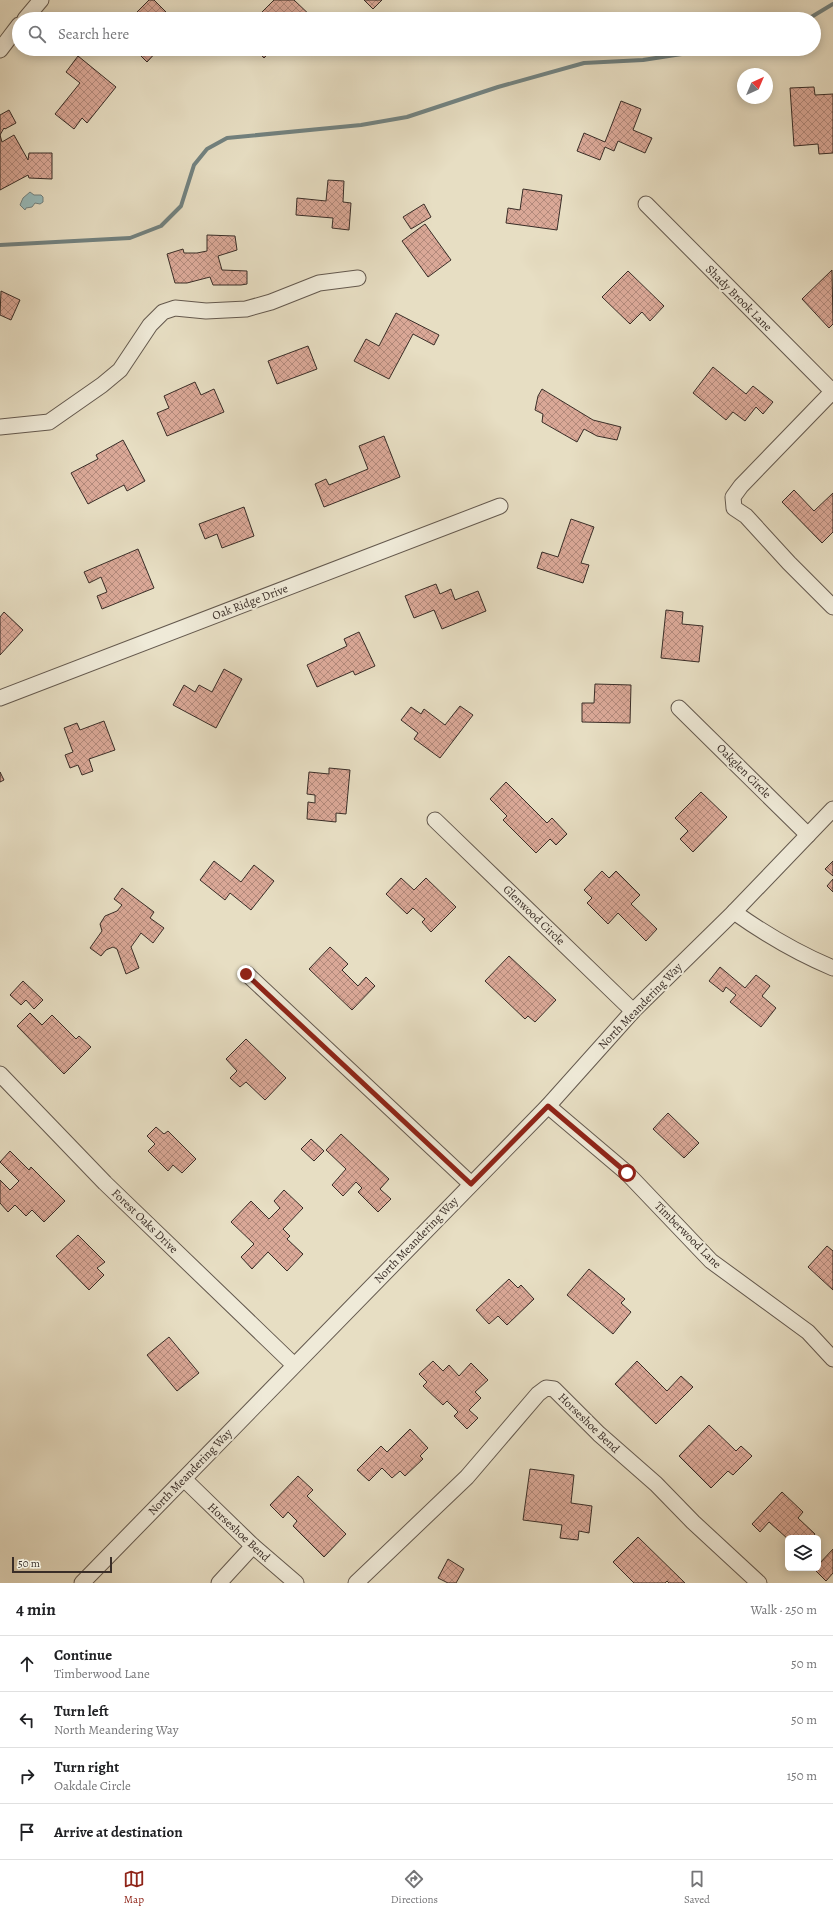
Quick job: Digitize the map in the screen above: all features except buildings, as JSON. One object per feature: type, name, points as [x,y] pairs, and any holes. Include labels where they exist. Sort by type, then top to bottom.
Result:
[{"type":"street","points":[[31,12],[41,0]]},
{"type":"street","points":[[0,50],[12,34]]},
{"type":"street","name":"Shady Brook Lane","points":[[646,204],[833,391]]},
{"type":"street","points":[[0,427],[50,422],[102,385],[120,370],[150,325],[163,312],[175,308],[206,311],[246,309],[271,302],[319,283],[358,278]]},
{"type":"street","points":[[833,391],[741,486],[733,497],[734,508],[746,516],[789,563],[833,607]]},
{"type":"street","name":"Oak Ridge Drive","points":[[0,698],[500,506]]},
{"type":"street","name":"Oakglen Circle","points":[[680,708],[808,835]]},
{"type":"street","name":"North Meandering Way","points":[[82,1583],[548,1106],[633,1011],[734,912],[833,809]]},
{"type":"street","name":"Glenwood Circle","points":[[435,820],[633,1011]]},
{"type":"street","points":[[734,912],[765,934],[804,956],[833,968]]},
{"type":"street","points":[[246,974],[471,1184]]},
{"type":"street","name":"Forest Oaks Drive","points":[[0,1074],[105,1184],[294,1365]]},
{"type":"street","name":"Timberwood Lane","points":[[548,1106],[627,1173],[711,1261],[808,1332],[833,1359]]},
{"type":"street","name":"Horseshoe Bend","points":[[356,1583],[467,1477],[538,1394],[546,1388],[554,1389],[599,1434],[656,1484],[693,1522],[759,1583]]},
{"type":"street","name":"Horseshoe Bend","points":[[184,1479],[253,1546],[296,1583]]},
{"type":"street","points":[[219,1583],[253,1546]]},
{"type":"water","points":[[30,192],[34,195],[41,195],[43,197],[43,202],[40,204],[35,203],[32,207],[26,208],[25,210],[20,205],[23,198]]},
{"type":"waterway","points":[[820,12],[833,4]]},
{"type":"waterway","points":[[0,245],[130,238],[161,226],[181,206],[194,165],[207,149],[227,138],[361,125],[407,117],[498,87],[584,63],[643,60],[669,56]]},
{"type":"route","points":[[246,974],[471,1184],[548,1106],[627,1173]]}]
